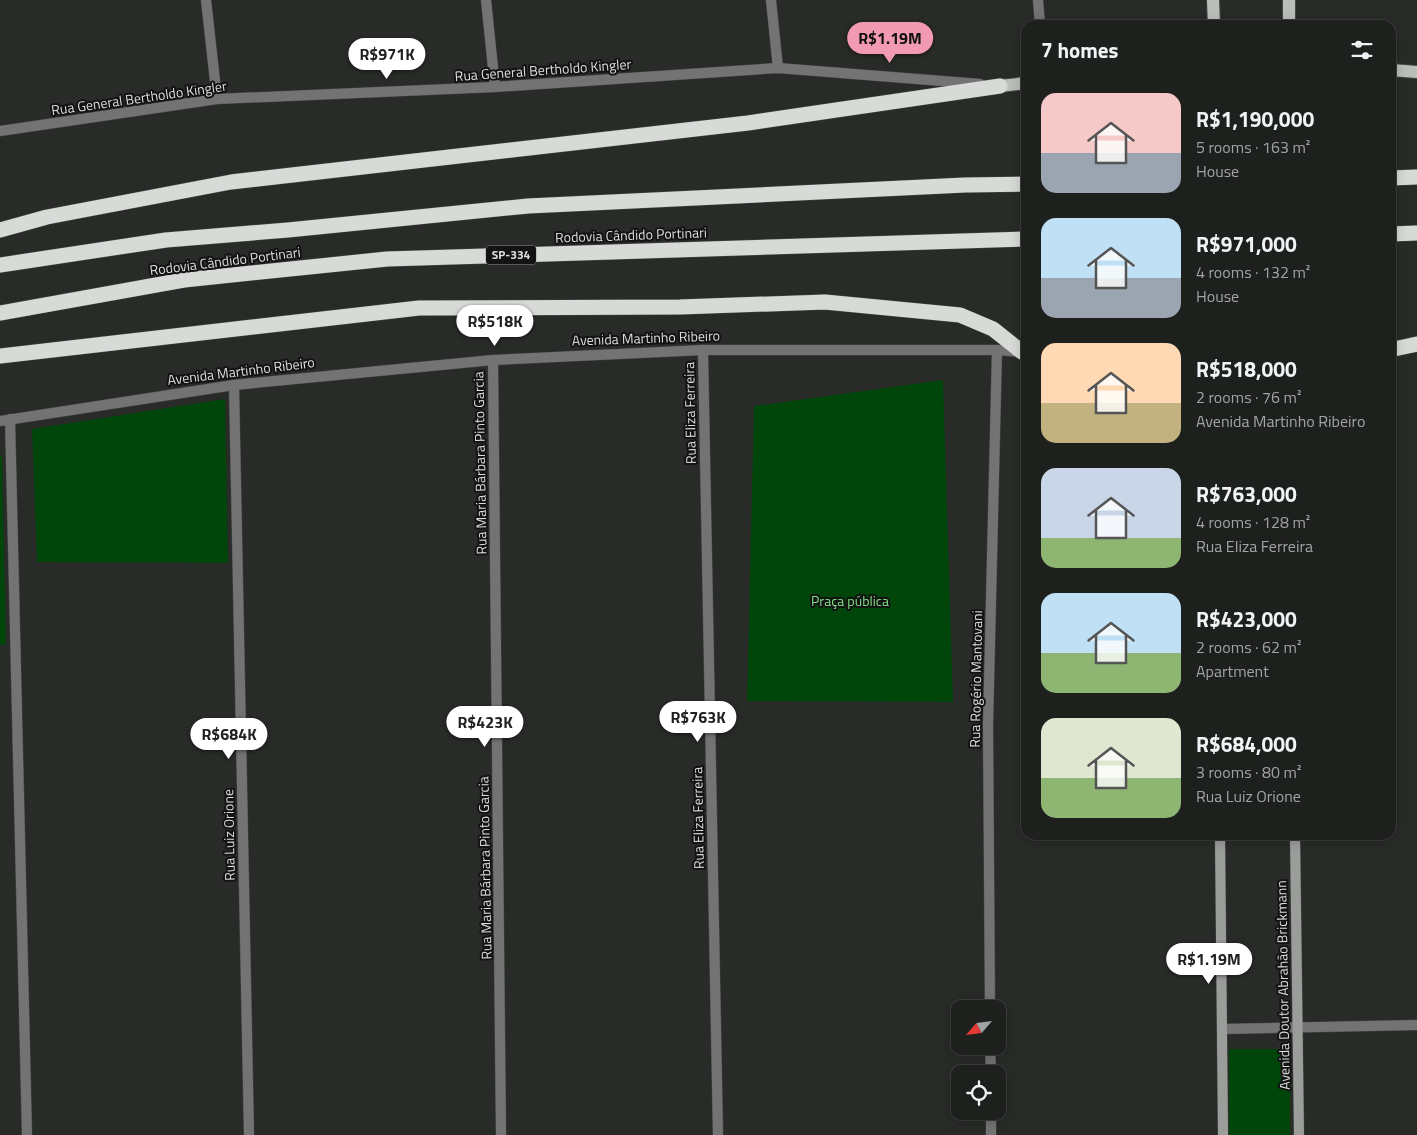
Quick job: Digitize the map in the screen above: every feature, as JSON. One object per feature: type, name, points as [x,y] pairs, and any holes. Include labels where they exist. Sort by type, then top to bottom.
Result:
[{"type":"highway","points":[[0,230],[47,217],[231,182],[748,123],[1000,86]]},
{"type":"highway","points":[[1396,178],[1417,177]]},
{"type":"highway","name":"Rodovia Cândido Portinari","points":[[0,265],[166,240],[528,206],[965,185],[1021,184]]},
{"type":"highway","points":[[1396,234],[1417,234]]},
{"type":"highway","name":"Rodovia Cândido Portinari","points":[[0,313],[184,280],[387,260],[1021,239]]},
{"type":"highway","points":[[0,356],[419,308],[680,307],[825,302],[960,315],[993,328],[1021,350]]},
{"type":"highway","points":[[1396,348],[1417,344]]},
{"type":"main road","points":[[1213,0],[1214,20]]},
{"type":"main road","points":[[1289,0],[1289,20]]},
{"type":"main road","points":[[1396,70],[1417,72]]},
{"type":"main road","points":[[1000,86],[1021,83]]},
{"type":"main road","points":[[1220,840],[1223,1135]]},
{"type":"main road","name":"Avenida Doutor Abrahão Brickmann","points":[[1295,840],[1299,1135]]},
{"type":"street","points":[[206,0],[217,99]]},
{"type":"street","points":[[486,0],[495,88]]},
{"type":"street","points":[[771,0],[778,68]]},
{"type":"street","points":[[1038,0],[1040,20]]},
{"type":"street","name":"Rua General Bertholdo Kingler","points":[[0,131],[217,99],[495,88],[778,68],[1000,86]]},
{"type":"street","points":[[1396,349],[1417,348]]},
{"type":"street","name":"Avenida Martinho Ribeiro","points":[[5,420],[234,385],[493,360],[703,350],[997,350],[1021,352]]},
{"type":"street","name":"Rua Eliza Ferreira","points":[[703,350],[718,1135]]},
{"type":"street","name":"Rua Rogério Mantovani","points":[[990,1000],[988,725],[997,350]]},
{"type":"street","name":"Rua Maria Bárbara Pinto Garcia","points":[[493,360],[501,1135]]},
{"type":"street","name":"Rua Luiz Orione","points":[[234,385],[249,1135]]},
{"type":"street","points":[[5,420],[27,1135]]},
{"type":"street","points":[[1222,1029],[1417,1025]]},
{"type":"street","points":[[991,1120],[991,1135]]},
{"type":"green space","name":"Praça pública","points":[[943,380],[953,702],[747,701],[754,406]]},
{"type":"green space","points":[[225,399],[228,563],[37,562],[32,429]]},
{"type":"green space","points":[[0,455],[2,456],[6,644],[0,645]]},
{"type":"green space","points":[[1229,1049],[1290,1049],[1290,1135],[1229,1135]]}]
